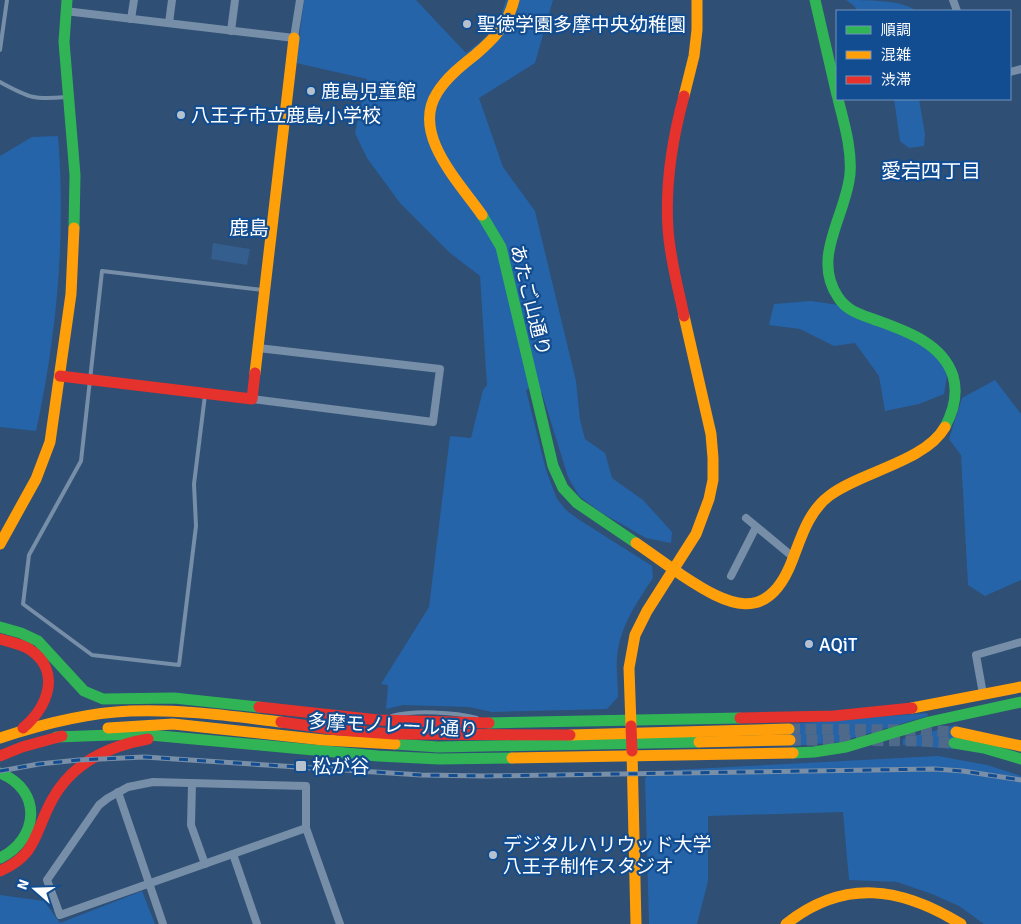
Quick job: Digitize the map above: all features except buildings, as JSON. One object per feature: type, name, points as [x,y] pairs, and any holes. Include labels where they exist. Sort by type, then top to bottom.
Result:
[{"type":"main road","name":"あたご山通り","points":[[514,0],[507,21],[496,36],[447,79],[435,94],[430,109],[429,125],[432,139],[440,156],[491,228],[501,247],[553,466],[564,488],[576,503],[718,599],[743,604],[753,603],[764,599],[776,590],[784,578],[802,532],[814,510],[826,498],[844,486],[920,450],[942,433],[955,401],[955,385],[949,368],[937,350],[921,338],[860,314],[844,305],[831,288],[827,269],[829,248],[846,196],[850,174],[850,150],[839,100]]},
{"type":"main road","points":[[636,924],[630,660],[635,634],[644,616],[674,570],[706,513],[712,492],[714,463],[711,434],[672,262],[668,228],[669,167],[675,129],[694,56],[697,30],[697,0]]},
{"type":"main road","name":"あたご山通り","points":[[815,0],[836,89]]},
{"type":"main road","points":[[0,544],[32,488],[44,460],[52,428],[71,294],[75,175],[64,42],[66,5]]},
{"type":"main road","points":[[60,376],[252,399],[294,38]]},
{"type":"main road","points":[[0,627],[22,633],[38,641],[84,691],[99,698],[109,700],[174,698],[378,720],[498,723],[631,722],[798,717],[902,710],[1021,687]]},
{"type":"main road","points":[[0,639],[31,650],[39,658],[48,677],[48,694],[42,709],[32,721],[15,732]]},
{"type":"main road","points":[[56,737],[139,734],[368,755],[439,759],[632,754],[756,754],[831,750],[948,717],[1021,702]]},
{"type":"main road","points":[[172,711],[221,703]]},
{"type":"main road","name":"多摩モノレール通り","points":[[0,738],[15,732],[75,716],[142,711],[172,711],[328,728],[417,735],[789,735],[438,747],[324,740],[173,724],[110,728],[56,737],[0,756]]},
{"type":"main road","points":[[0,871],[19,862],[33,846],[57,791],[79,766],[100,752],[118,745],[172,736]]},
{"type":"main road","points":[[1021,746],[955,738],[1021,759]]},
{"type":"main road","points":[[0,773],[8,776],[23,788],[30,804],[31,814],[30,823],[23,840],[11,853],[0,858]]},
{"type":"main road","points":[[786,924],[818,902],[855,893],[882,892],[922,902],[961,924]]},
{"type":"street","points":[[131,19],[134,0]]},
{"type":"street","points":[[169,23],[172,0]]},
{"type":"street","points":[[231,31],[234,0]]},
{"type":"street","points":[[66,5],[131,19],[294,38],[300,0]]},
{"type":"street","points":[[252,399],[433,422],[440,369],[258,348]]},
{"type":"street","points":[[746,518],[793,557]]},
{"type":"street","points":[[731,576],[756,527]]},
{"type":"street","points":[[983,694],[976,655],[1021,642]]},
{"type":"street","points":[[306,828],[60,915],[47,880],[99,805],[128,787],[153,782],[306,786],[306,828],[340,924]]},
{"type":"street","points":[[192,784],[190,825],[205,864]]},
{"type":"street","points":[[118,792],[163,924]]},
{"type":"street","points":[[233,854],[257,924]]},
{"type":"lane","points":[[0,50],[7,0]]},
{"type":"lane","points":[[0,82],[27,97],[43,99],[70,97]]},
{"type":"lane","points":[[205,393],[194,484],[196,526],[179,665],[92,655],[23,604],[29,555],[81,461],[102,271],[265,290]]},
{"type":"shaded area","points":[[304,0],[416,0],[466,53],[496,25],[506,0],[553,0],[535,63],[479,98],[503,167],[535,211],[576,381],[580,420],[585,439],[605,453],[612,478],[643,500],[672,532],[671,543],[646,538],[602,513],[579,496],[568,477],[542,393],[530,388],[526,390],[546,470],[557,499],[566,510],[578,519],[652,566],[653,578],[641,596],[621,636],[617,658],[618,697],[607,709],[492,712],[469,707],[403,705],[386,709],[388,685],[381,684],[429,607],[450,436],[471,438],[483,390],[487,385],[480,276],[450,253],[400,203],[367,158],[355,133],[367,79],[296,63]]},
{"type":"shaded area","points":[[846,0],[894,3],[910,7],[914,10],[857,10]]},
{"type":"shaded area","points":[[894,100],[919,100],[925,134],[924,146],[909,148],[900,141]]},
{"type":"shaded area","points":[[58,136],[61,210],[58,284],[49,358],[36,431],[0,427],[0,156],[32,137]]},
{"type":"shaded area","points":[[213,243],[250,249],[247,265],[211,259]]},
{"type":"shaded area","points":[[811,301],[839,305],[921,340],[937,352],[947,376],[944,394],[919,404],[885,411],[879,376],[855,343],[834,346],[800,329],[769,325],[774,304]]},
{"type":"shaded area","points":[[995,380],[1021,414],[1021,580],[985,596],[968,585],[961,455],[949,439],[962,398]]},
{"type":"shaded area","points":[[927,713],[928,716],[839,742],[792,746],[791,724]]},
{"type":"shaded area","points":[[956,725],[953,749],[903,745],[903,739]]},
{"type":"shaded area","points":[[938,756],[987,765],[1021,776],[1021,924],[984,924],[959,906],[897,882],[849,880],[843,812],[708,816],[708,881],[697,924],[649,924],[645,778],[653,771]]},
{"type":"shaded area","points":[[142,891],[155,924],[0,924],[0,895],[44,901],[60,923]]},
{"type":"tunnel","points":[[789,729],[956,732]]},
{"type":"tunnel","points":[[790,740],[954,743]]},
{"type":"railway","points":[[0,771],[39,764],[79,760],[144,757],[421,775],[485,776],[935,769],[963,771],[1021,780]]},
{"type":"traffic: fast","points":[[67,0],[64,42],[75,175],[74,228]]},
{"type":"traffic: fast","points":[[815,0],[836,91]]},
{"type":"traffic: fast","points":[[838,100],[849,146],[850,174],[829,252],[828,267],[831,282],[841,301],[853,311],[920,339],[940,354],[948,364],[953,376],[955,396],[945,427]]},
{"type":"traffic: fast","points":[[482,215],[501,247],[553,466],[563,488],[577,503],[636,543]]},
{"type":"traffic: fast","points":[[0,627],[21,633],[38,641],[84,691],[103,699],[174,698],[259,707]]},
{"type":"traffic: fast","points":[[793,753],[846,747],[929,722],[1021,702]]},
{"type":"traffic: fast","points":[[489,723],[740,718]]},
{"type":"traffic: fast","points":[[56,737],[139,734],[378,756],[439,759],[512,758]]},
{"type":"traffic: fast","points":[[395,744],[438,747],[699,742]]},
{"type":"traffic: fast","points":[[954,743],[984,748],[1021,759]]},
{"type":"traffic: fast","points":[[0,773],[14,781],[24,791],[29,802],[31,815],[22,839],[13,850],[0,858]]},
{"type":"traffic: slow","points":[[482,215],[441,157],[430,125],[431,109],[437,93],[445,82],[488,43],[504,24],[514,0]]},
{"type":"traffic: slow","points":[[684,96],[694,56],[697,30],[697,0]]},
{"type":"traffic: slow","points":[[255,373],[294,38]]},
{"type":"traffic: slow","points":[[0,544],[36,479],[50,442],[71,294],[74,228]]},
{"type":"traffic: slow","points":[[631,726],[629,668],[635,635],[647,611],[696,534],[709,499],[713,480],[711,434],[684,316]]},
{"type":"traffic: slow","points":[[636,543],[683,576],[715,595],[745,604],[758,602],[771,595],[782,581],[810,518],[822,502],[857,480],[891,466],[923,449],[936,439],[945,427]]},
{"type":"traffic: slow","points":[[912,708],[1021,687]]},
{"type":"traffic: slow","points":[[0,738],[64,720],[130,711],[187,712],[281,722]]},
{"type":"traffic: slow","points":[[108,728],[173,724],[324,740],[395,744]]},
{"type":"traffic: slow","points":[[570,735],[789,729]]},
{"type":"traffic: slow","points":[[956,732],[1021,746]]},
{"type":"traffic: slow","points":[[699,742],[790,740]]},
{"type":"traffic: slow","points":[[632,751],[636,924]]},
{"type":"traffic: slow","points":[[512,758],[793,753]]},
{"type":"traffic: slow","points":[[786,924],[808,909],[829,899],[851,894],[873,893],[895,896],[916,902],[939,911],[961,924]]},
{"type":"traffic: jam","points":[[684,96],[670,162],[667,212],[670,251],[684,316]]},
{"type":"traffic: jam","points":[[60,376],[252,399],[255,373]]},
{"type":"traffic: jam","points":[[0,639],[29,649],[46,668],[48,689],[44,700],[32,720],[23,728]]},
{"type":"traffic: jam","points":[[259,707],[378,720],[489,723]]},
{"type":"traffic: jam","points":[[740,718],[834,716],[912,708]]},
{"type":"traffic: jam","points":[[281,722],[338,730],[394,734],[570,735]]},
{"type":"traffic: jam","points":[[631,726],[632,751]]},
{"type":"traffic: jam","points":[[0,756],[22,747],[62,736]]},
{"type":"traffic: jam","points":[[0,871],[22,857],[28,850],[34,842],[46,812],[60,787],[81,766],[92,758],[119,746],[148,739]]},
{"type":"place","name":"聖徳学園多摩中央幼稚園","points":[[467,24]]},
{"type":"place","name":"鹿島児童館","points":[[311,91]]},
{"type":"place","name":"八王子市立鹿島小学校","points":[[181,115]]},
{"type":"place","name":"AQiT","points":[[809,644]]},
{"type":"place","name":"松が谷","points":[[301,766]]},
{"type":"place","name":"デジタルハリウッド大学 八王子制作スタジオ","points":[[493,855]]},
{"type":"district","name":"愛宕四丁目","points":[[931,171]]},
{"type":"district","name":"鹿島","points":[[249,228]]}]
